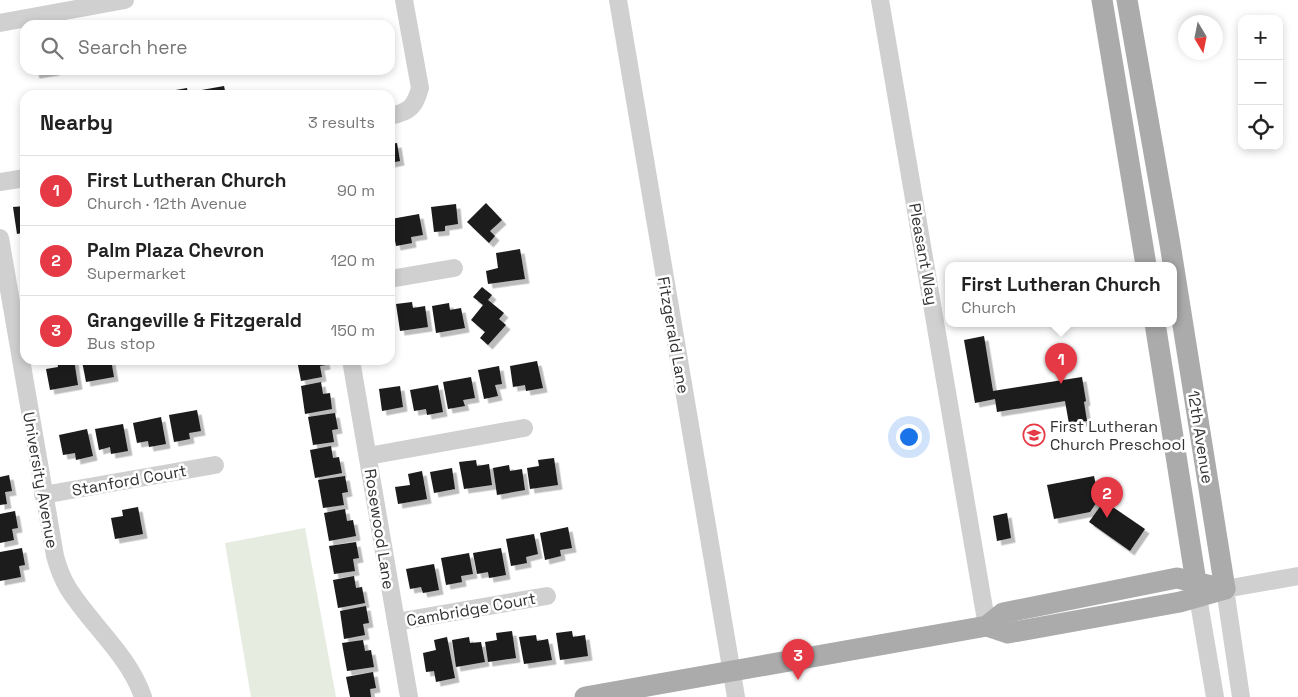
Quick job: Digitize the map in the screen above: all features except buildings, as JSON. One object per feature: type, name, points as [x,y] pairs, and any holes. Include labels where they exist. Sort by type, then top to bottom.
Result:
[{"type":"main road","points":[[1102,0],[1146,262]]},
{"type":"main road","name":"12th Avenue","points":[[1127,0],[1173,262]]},
{"type":"main road","name":"12th Avenue","points":[[1177,285],[1225,589]]},
{"type":"main road","name":"12th Avenue","points":[[1156,327],[1197,590]]},
{"type":"main road","points":[[585,697],[988,626],[1003,613],[1177,578],[1197,590],[1225,589]]},
{"type":"street","points":[[0,23],[125,0]]},
{"type":"street","points":[[395,115],[411,108],[420,88],[404,0]]},
{"type":"street","name":"Fitzgerald Lane","points":[[618,0],[736,697]]},
{"type":"street","name":"Pleasant Way","points":[[880,0],[988,626]]},
{"type":"street","points":[[0,182],[20,179]]},
{"type":"street","name":"University Avenue","points":[[0,238],[20,331]]},
{"type":"street","points":[[395,278],[454,268]]},
{"type":"street","name":"University Avenue","points":[[26,365],[44,495],[55,556],[60,571],[78,604],[131,673],[143,697]]},
{"type":"street","name":"Rosewood Lane","points":[[352,365],[409,697]]},
{"type":"street","points":[[368,456],[524,428]]},
{"type":"street","name":"Stanford Court","points":[[44,495],[215,465]]},
{"type":"street","points":[[1225,589],[1298,576]]},
{"type":"street","name":"12th Avenue","points":[[1225,589],[1241,697]]},
{"type":"street","name":"12th Avenue","points":[[1197,590],[1215,697]]},
{"type":"street","name":"Cambridge Court","points":[[396,622],[547,596]]},
{"type":"shaded area","points":[[305,528],[336,697],[251,697],[225,543]]},
{"type":"place","name":"First Lutheran Church","points":[[1061,384]]},
{"type":"place","name":"First Lutheran Church Preschool","points":[[1034,435]]},
{"type":"place","name":"Palm Plaza Chevron","points":[[1107,518]]},
{"type":"place","name":"Grangeville & Fitzgerald","points":[[798,680]]}]
